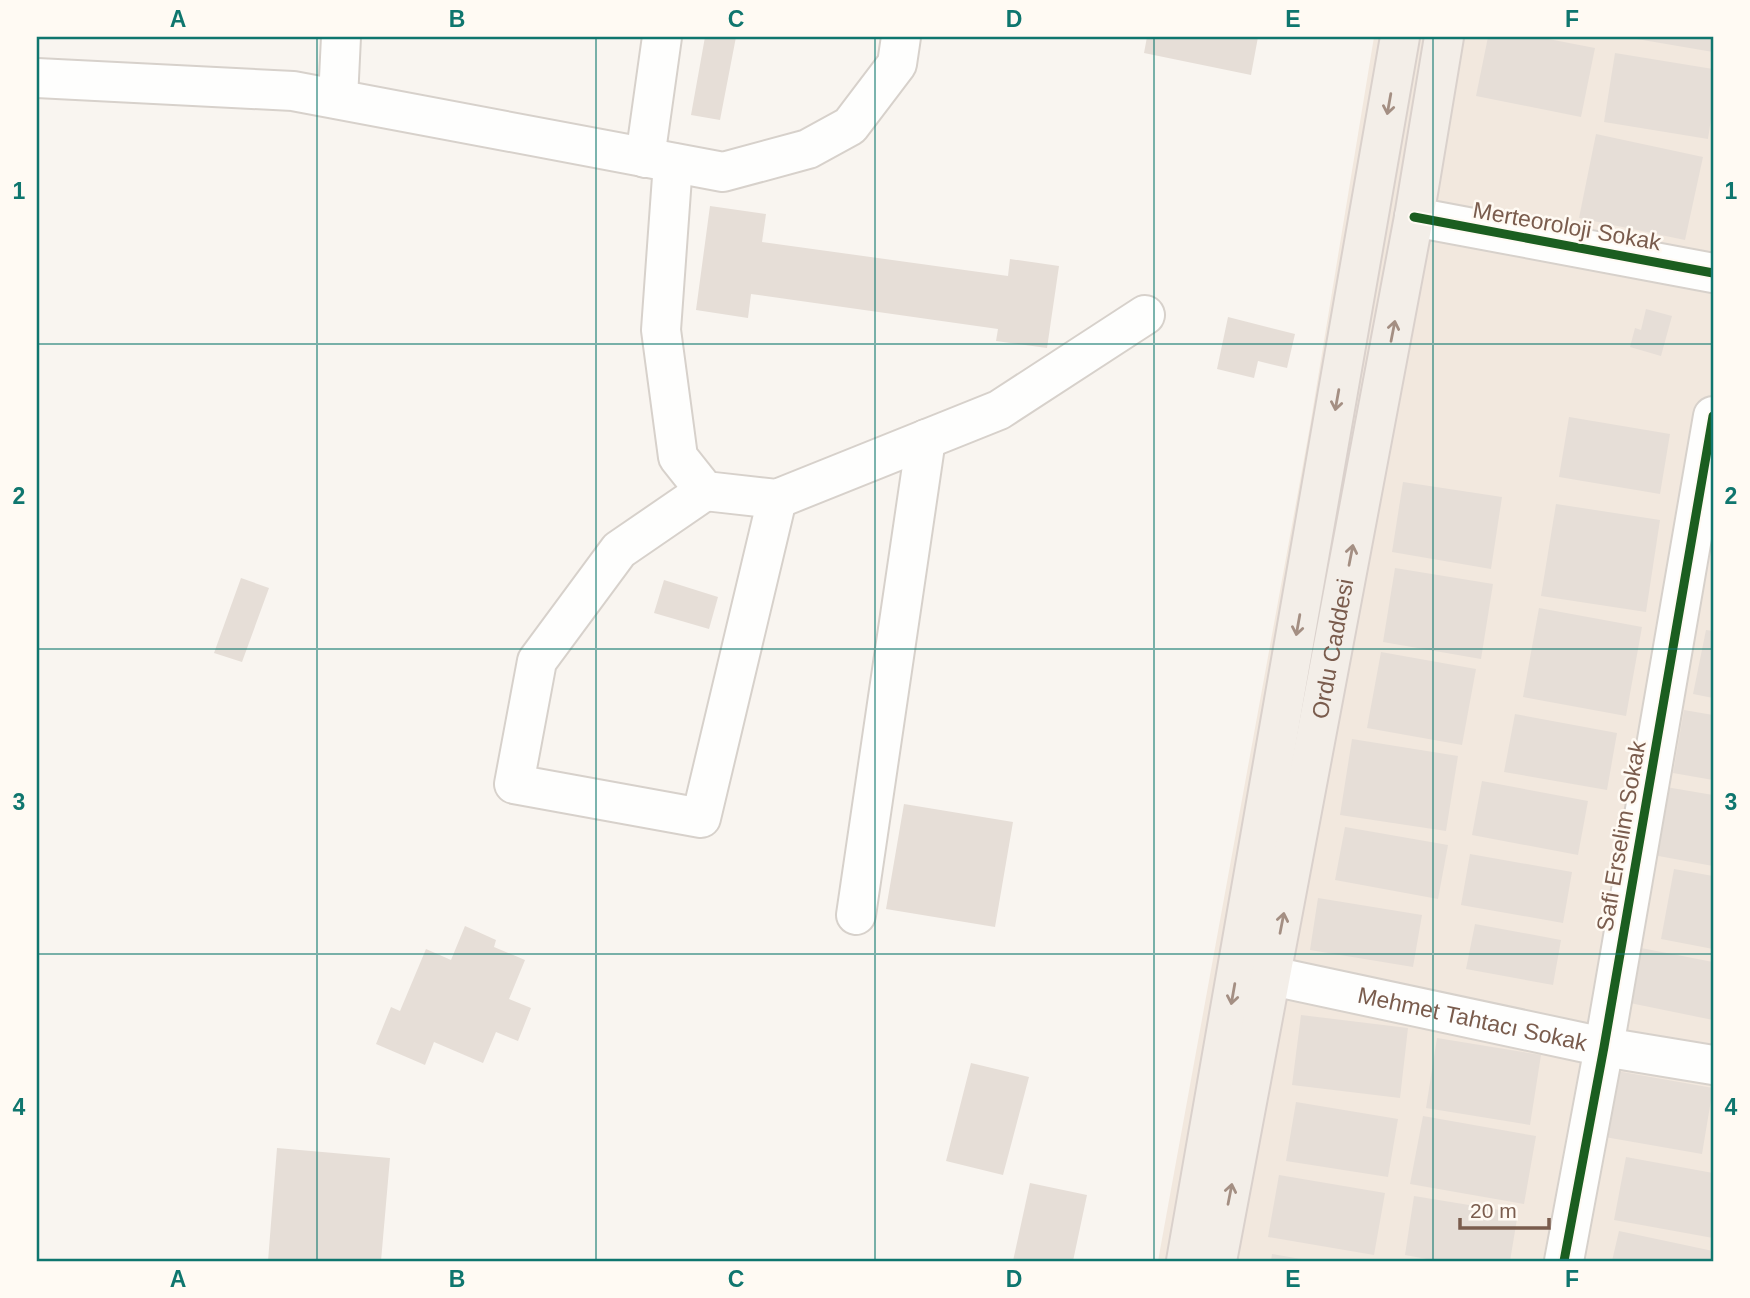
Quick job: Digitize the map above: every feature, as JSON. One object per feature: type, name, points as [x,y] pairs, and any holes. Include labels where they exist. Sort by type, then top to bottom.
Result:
[{"type":"main road","name":"Ordu Caddesi","points":[[1186,1261],[1400,37]]},
{"type":"main road","name":"Ordu Caddesi","points":[[1217,1261],[1414,217],[1444,37]]},
{"type":"street","points":[[338,99],[341,37]]},
{"type":"street","points":[[662,37],[659,160],[661,330],[678,457],[705,491]]},
{"type":"street","points":[[37,78],[293,91],[723,172],[808,149],[850,126],[897,64],[901,37]]},
{"type":"street","name":"Merteoroloji Sokak","points":[[1414,217],[1713,272]]},
{"type":"street","points":[[776,499],[701,818],[514,784],[537,661],[619,550],[705,491],[776,499],[999,410],[1145,315]]},
{"type":"street","name":"Safi Erselim Sokak","points":[[1564,1261],[1713,416]]},
{"type":"street","points":[[856,915],[926,439]]},
{"type":"street","name":"Mehmet Tahtacı Sokak","points":[[1272,976],[1604,1046],[1713,1065]]},
{"type":"shaded area","points":[[1374,37],[1713,37],[1713,1261],[1158,1261],[1310,426]]},
{"type":"building","points":[[705,37],[736,37],[720,120],[691,115]]},
{"type":"building","points":[[1147,37],[1258,37],[1251,75],[1144,53]]},
{"type":"building","points":[[1488,37],[1538,37],[1595,48],[1581,117],[1476,96]]},
{"type":"building","points":[[1713,37],[1713,52],[1631,38]]},
{"type":"building","points":[[1615,53],[1713,69],[1713,105],[1708,139],[1604,122]]},
{"type":"building","points":[[1596,134],[1703,157],[1685,240],[1579,218]]},
{"type":"building","points":[[710,206],[766,214],[762,242],[1008,276],[1010,259],[1059,266],[1047,348],[996,341],[998,329],[751,294],[748,318],[696,310]]},
{"type":"building","points":[[1646,309],[1672,316],[1661,356],[1630,347],[1635,328],[1641,330]]},
{"type":"building","points":[[1228,317],[1295,334],[1287,368],[1258,361],[1254,378],[1217,369]]},
{"type":"building","points":[[1569,417],[1670,434],[1660,494],[1559,477]]},
{"type":"building","points":[[1403,482],[1502,497],[1491,569],[1392,552]]},
{"type":"building","points":[[1556,504],[1660,520],[1646,612],[1541,596]]},
{"type":"building","points":[[1395,568],[1493,584],[1481,659],[1383,642]]},
{"type":"building","points":[[241,578],[269,588],[242,662],[214,653]]},
{"type":"building","points":[[664,580],[718,597],[709,629],[654,613]]},
{"type":"building","points":[[1539,608],[1642,627],[1626,716],[1523,697]]},
{"type":"building","points":[[1706,630],[1713,631],[1713,698],[1693,694]]},
{"type":"building","points":[[1381,652],[1476,669],[1462,745],[1367,728]]},
{"type":"building","points":[[1684,710],[1713,715],[1713,780],[1673,773]]},
{"type":"building","points":[[1515,714],[1617,733],[1607,790],[1504,772]]},
{"type":"building","points":[[1352,739],[1458,756],[1446,831],[1340,815]]},
{"type":"building","points":[[1482,781],[1588,801],[1578,855],[1472,835]]},
{"type":"building","points":[[1666,787],[1713,795],[1713,866],[1653,855]]},
{"type":"building","points":[[904,804],[1013,822],[995,927],[886,909]]},
{"type":"building","points":[[1345,827],[1448,845],[1438,899],[1335,880]]},
{"type":"building","points":[[1470,854],[1572,872],[1563,923],[1461,905]]},
{"type":"building","points":[[1674,869],[1713,876],[1713,949],[1661,939]]},
{"type":"building","points":[[1318,898],[1422,915],[1413,967],[1310,950]]},
{"type":"building","points":[[1475,924],[1561,940],[1553,985],[1466,969]]},
{"type":"building","points":[[465,926],[496,940],[494,947],[525,960],[509,999],[531,1008],[518,1041],[496,1032],[483,1063],[434,1042],[425,1065],[376,1044],[391,1007],[400,1011],[426,949],[451,960]]},
{"type":"building","points":[[1641,948],[1713,962],[1713,1020],[1630,1003]]},
{"type":"building","points":[[1301,1015],[1408,1028],[1400,1098],[1292,1085]]},
{"type":"building","points":[[1437,1038],[1541,1055],[1530,1125],[1426,1108]]},
{"type":"building","points":[[971,1063],[1029,1077],[1003,1175],[946,1161]]},
{"type":"building","points":[[1611,1070],[1713,1088],[1702,1154],[1599,1136]]},
{"type":"building","points":[[1296,1102],[1398,1119],[1388,1177],[1286,1161]]},
{"type":"building","points":[[1423,1116],[1536,1136],[1524,1204],[1410,1184]]},
{"type":"building","points":[[277,1148],[390,1158],[381,1261],[268,1261]]},
{"type":"building","points":[[1626,1157],[1713,1173],[1713,1238],[1614,1220]]},
{"type":"building","points":[[1279,1175],[1385,1193],[1374,1255],[1268,1237]]},
{"type":"building","points":[[1030,1183],[1087,1195],[1073,1261],[1013,1261]]},
{"type":"building","points":[[1414,1196],[1518,1213],[1510,1261],[1439,1261],[1405,1255]]},
{"type":"building","points":[[1619,1231],[1713,1251],[1713,1261],[1612,1261]]},
{"type":"building","points":[[1272,1254],[1307,1260],[1307,1261],[1271,1261]]},
{"type":"cycle path","points":[[1414,217],[1713,273]]},
{"type":"cycle path","points":[[1564,1261],[1604,1047],[1713,416]]}]
